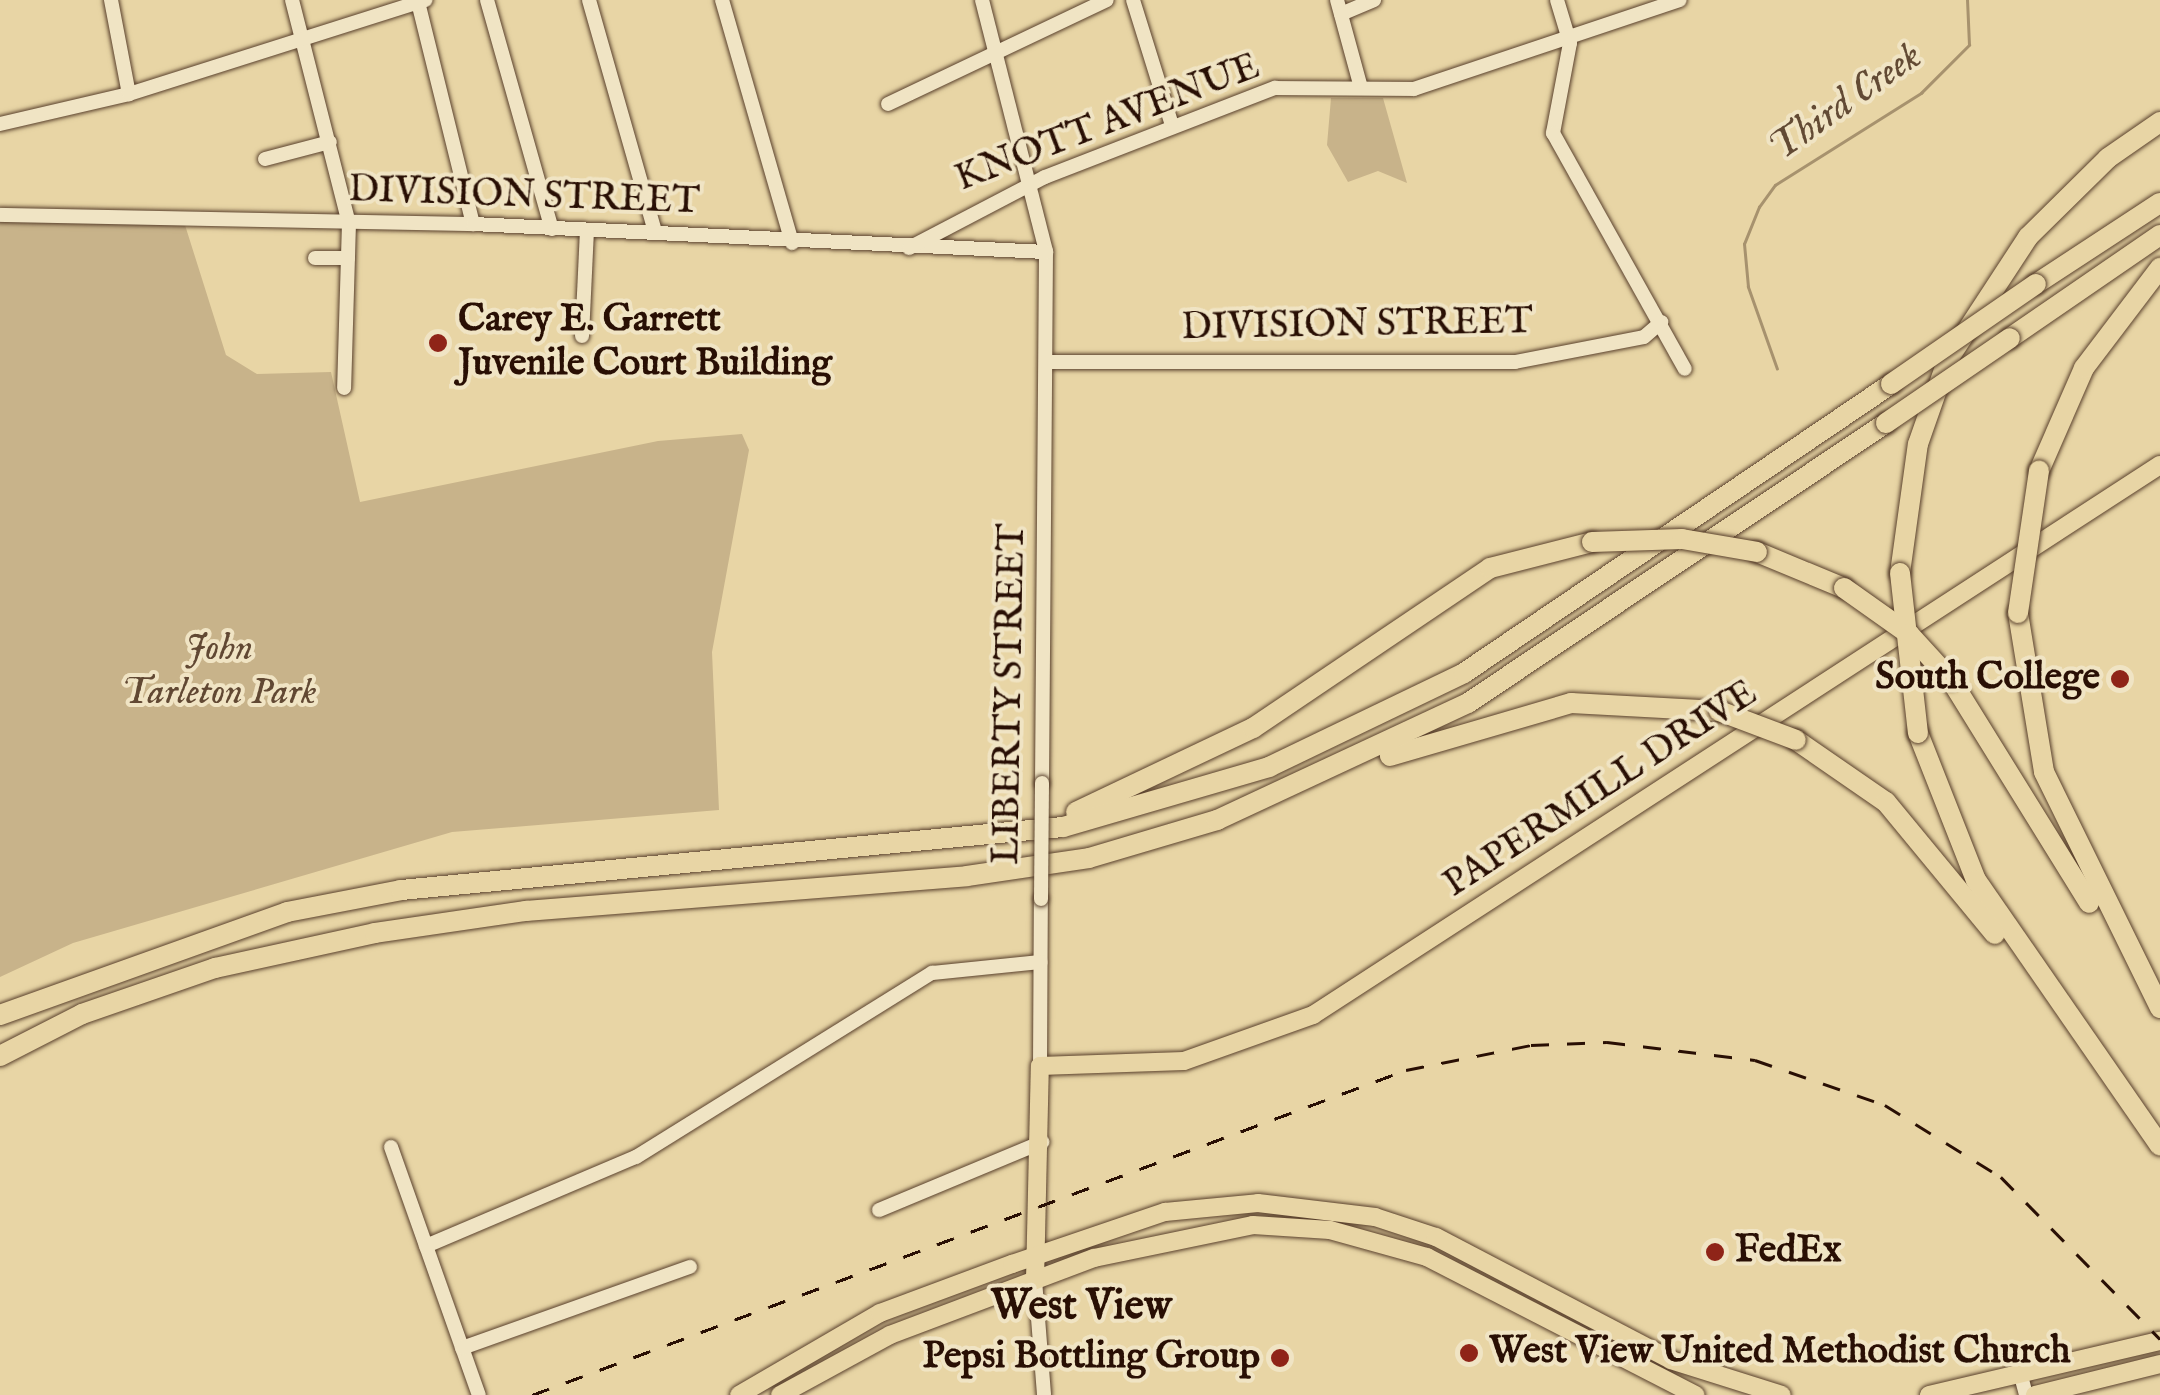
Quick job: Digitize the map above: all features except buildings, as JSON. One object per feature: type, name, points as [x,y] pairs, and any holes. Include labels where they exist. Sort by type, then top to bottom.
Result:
[{"type":"highway","points":[[2063,1016],[1976,880],[1918,733],[1900,572],[1918,444],[1947,361],[2028,237],[2108,158],[2160,122]]},
{"type":"highway","points":[[0,1004],[287,912],[401,890],[953,842],[1163,802],[1372,722],[1592,590],[2160,203]]},
{"type":"highway","points":[[1288,790],[1468,703],[2160,235]]},
{"type":"highway","points":[[2157,1004],[2044,772],[2018,612],[2039,471],[2084,368],[2160,268]]},
{"type":"highway","points":[[953,842],[1122,794],[1253,728],[1490,568],[1592,542],[1682,539],[1757,552],[1844,588],[1909,634],[1951,680],[2157,1004]]},
{"type":"highway","points":[[0,1056],[82,1014],[215,968],[375,934],[526,910],[1089,858],[1288,790],[1571,703],[1719,711],[1796,740],[1886,802],[2063,1016],[2160,1146]]},
{"type":"highway","points":[[0,1015],[152,954]]},
{"type":"main road","name":"PAPERMILL DRIVE","points":[[1040,1066],[1184,1061],[1314,1015],[2160,465]]},
{"type":"main road","name":"LIBERTY STREET","points":[[1036,1280],[1042,1142],[1040,1066]]},
{"type":"main road","points":[[739,1395],[880,1314],[1037,1255],[1199,1207],[1284,1204],[1375,1217],[1436,1237],[1671,1360],[1782,1395]]},
{"type":"main road","points":[[780,1395],[890,1335],[1036,1280],[1198,1230],[1330,1230],[1427,1258],[1696,1395]]},
{"type":"main road","points":[[1929,1395],[2160,1341]]},
{"type":"main road","points":[[2044,1394],[2160,1364]]},
{"type":"street","points":[[111,0],[129,94]]},
{"type":"street","points":[[292,0],[349,223],[344,388]]},
{"type":"street","points":[[487,0],[552,229]]},
{"type":"street","points":[[588,0],[655,232]]},
{"type":"street","points":[[722,0],[792,243]]},
{"type":"street","name":"LIBERTY STREET","points":[[982,0],[1033,182],[1046,252],[1040,1066]]},
{"type":"street","points":[[888,104],[1107,0]]},
{"type":"street","points":[[1133,0],[1172,125]]},
{"type":"street","points":[[1361,88],[1339,7],[1374,0]]},
{"type":"street","points":[[1556,0],[1570,44],[1553,133],[1685,368]]},
{"type":"street","name":"KNOTT AVENUE","points":[[910,244],[1033,182],[1275,88],[1414,89],[1570,44],[1680,0]]},
{"type":"street","points":[[0,124],[129,94],[421,1],[474,224]]},
{"type":"street","points":[[265,159],[330,142]]},
{"type":"street","name":"DIVISION STREET","points":[[0,216],[474,224],[792,243],[910,244],[1046,252]]},
{"type":"street","points":[[582,336],[586,230]]},
{"type":"street","points":[[315,258],[348,258]]},
{"type":"street","name":"DIVISION STREET","points":[[1046,362],[1515,362],[1644,337],[1662,322]]},
{"type":"street","points":[[426,1246],[636,1157],[932,973],[1040,962]]},
{"type":"street","points":[[880,1210],[1042,1142]]},
{"type":"street","points":[[390,1147],[479,1395]]},
{"type":"street","points":[[462,1348],[690,1267]]},
{"type":"street","name":"LIBERTY STREET","points":[[1036,1280],[1044,1395]]},
{"type":"street","points":[[2044,1370],[2044,1394]]},
{"type":"street","points":[[2021,1376],[2026,1395]]},
{"type":"green space","points":[[1331,98],[1383,98],[1407,183],[1378,171],[1348,182],[1327,145]]},
{"type":"green space","name":"John Tarleton Park","points":[[0,221],[185,225],[226,355],[257,374],[331,372],[360,502],[658,441],[742,434],[749,450],[712,652],[719,810],[452,832],[73,943],[0,977]]},
{"type":"waterway","name":"Third Creek","points":[[1777,369],[1748,287],[1744,244],[1759,207],[1775,185],[1921,93],[1969,45],[1967,0]]},
{"type":"railway","points":[[532,1395],[1406,1070],[1531,1045],[1607,1042],[1755,1060],[1885,1105],[2001,1177],[2160,1339]]},
{"type":"place","name":"Carey E. Garrett Juvenile Court Building","points":[[438,343]]},
{"type":"place","name":"South College","points":[[2120,679]]},
{"type":"place","name":"FedEx","points":[[1715,1252]]},
{"type":"place","name":"West View United Methodist Church","points":[[1469,1353]]},
{"type":"place","name":"Pepsi Bottling Group","points":[[1280,1358]]},
{"type":"district","name":"West View","points":[[1081,1307]]}]
